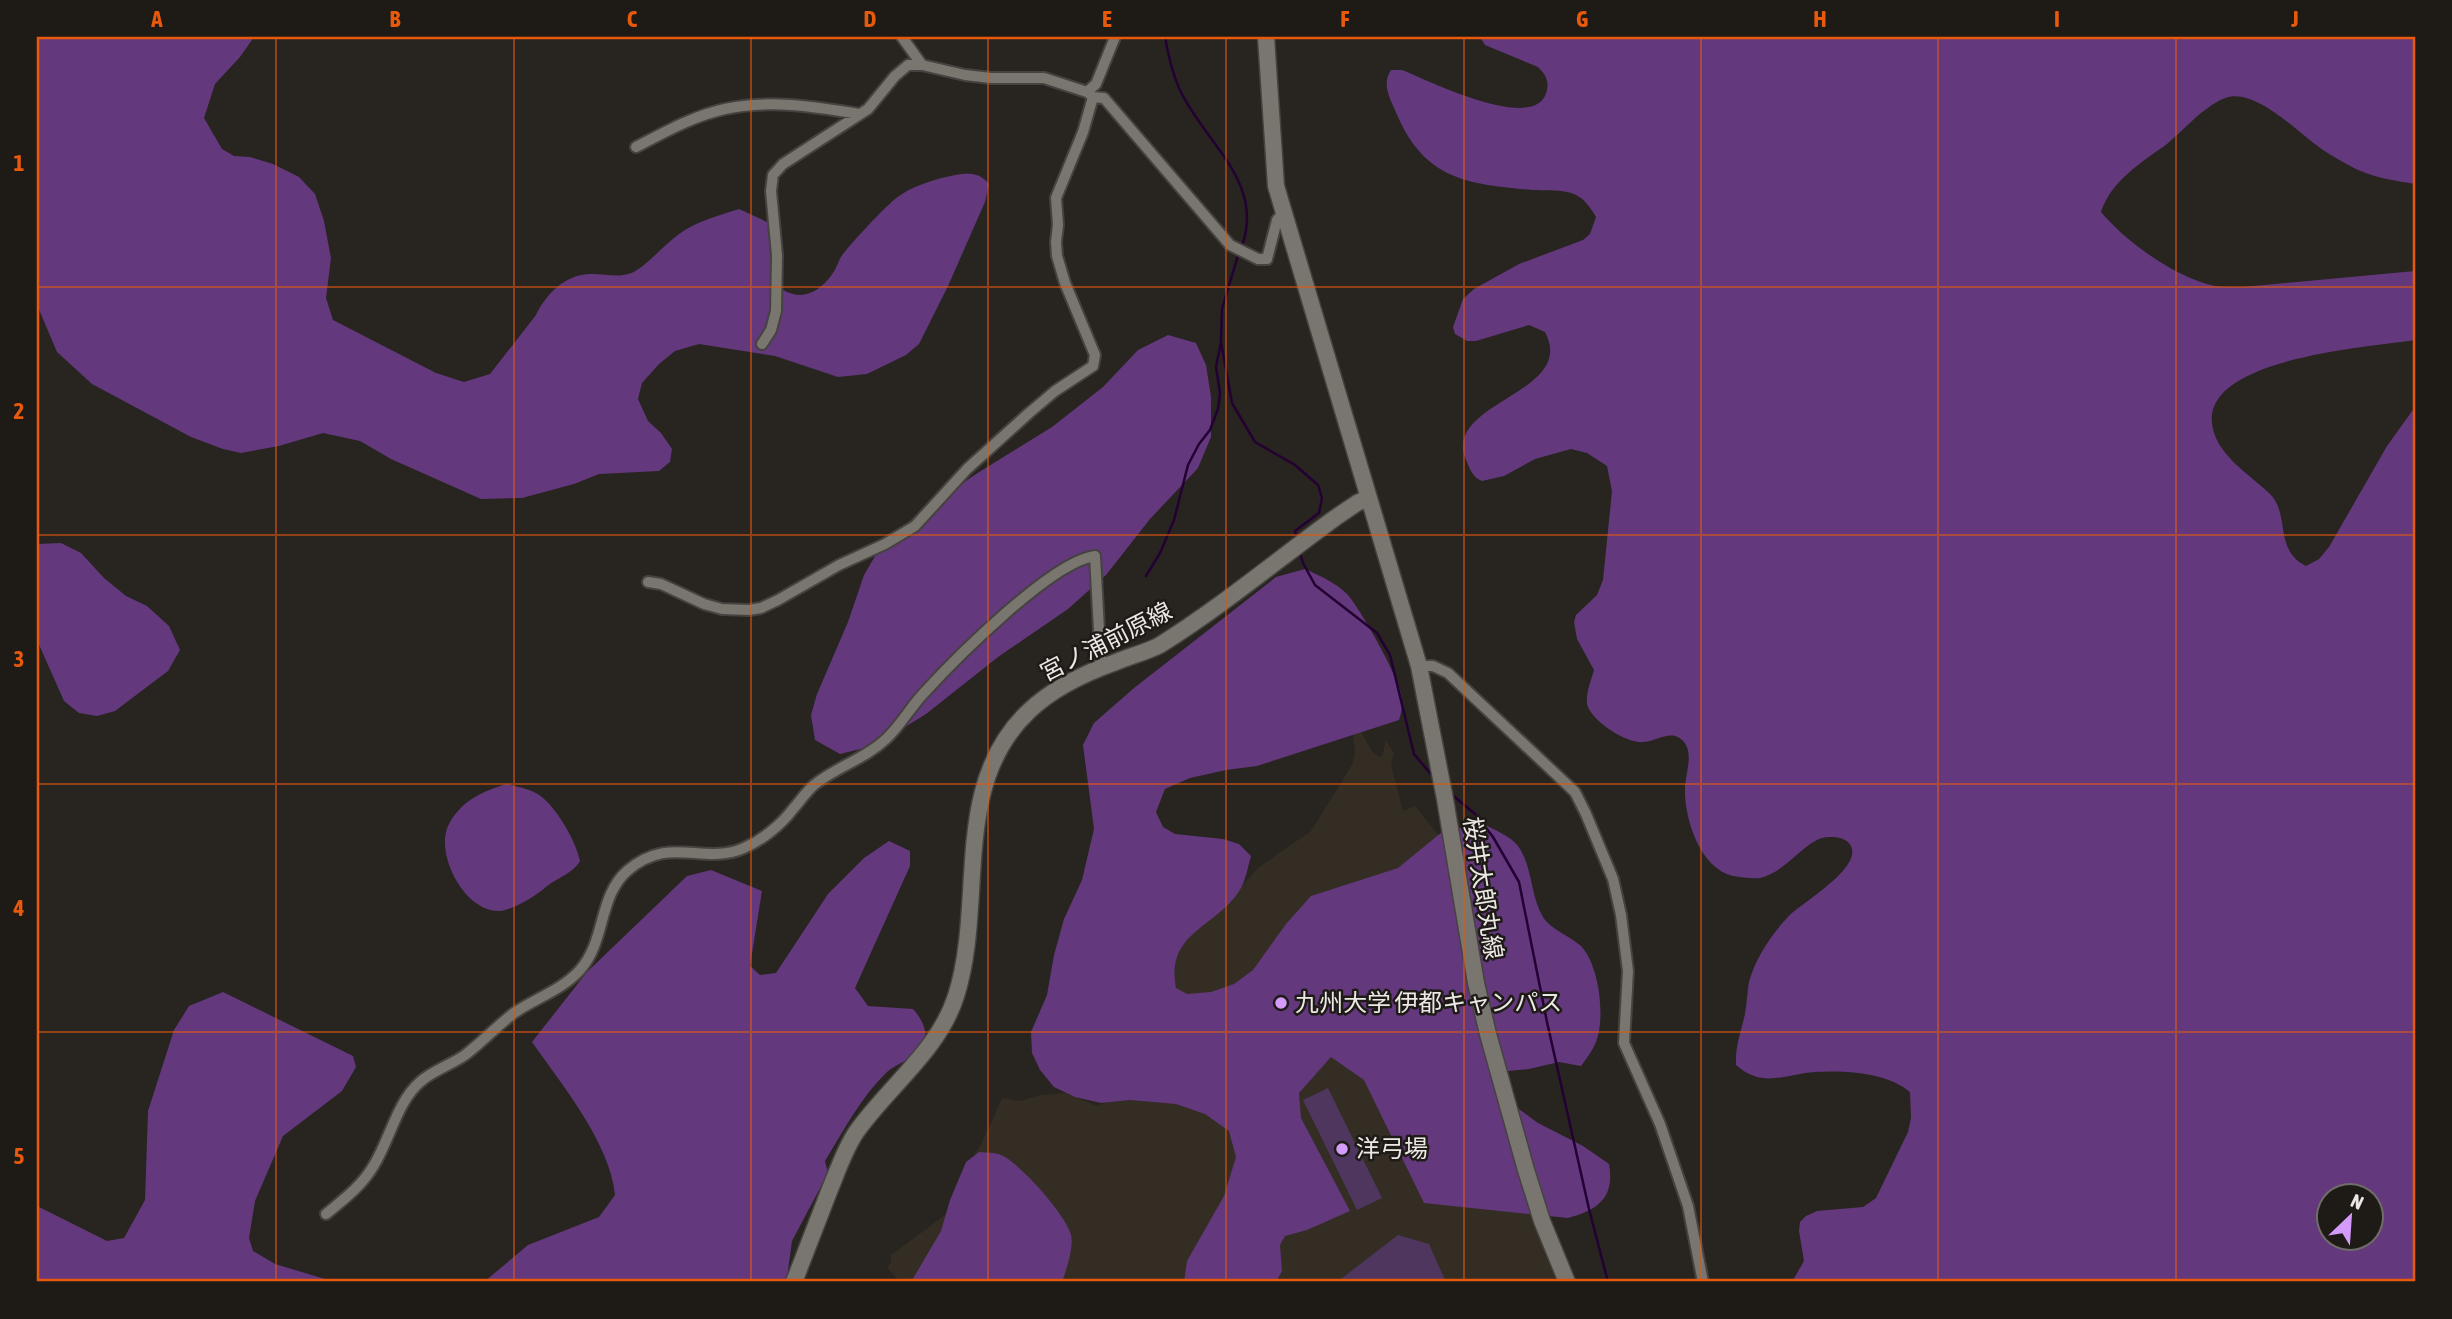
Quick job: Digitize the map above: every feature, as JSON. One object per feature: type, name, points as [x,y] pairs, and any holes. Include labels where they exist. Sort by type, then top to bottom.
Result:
[{"type":"main road","points":[[1266,37],[1276,186],[1368,498]]},
{"type":"main road","name":"宮ノ浦前原線","points":[[794,1282],[841,1161],[855,1133],[943,1027],[956,997],[964,966],[979,803],[988,773],[1003,740],[1029,711],[1058,688],[1101,667],[1157,646],[1200,618],[1357,502],[1368,498]]},
{"type":"main road","name":"桜井太郎丸線","points":[[1368,498],[1419,666],[1445,799],[1466,929],[1488,1034],[1542,1221],[1567,1282]]},
{"type":"street","points":[[902,37],[922,65]]},
{"type":"street","points":[[648,582],[661,584],[704,604],[736,611],[761,608],[778,600],[915,526],[967,470],[1029,413],[1055,391],[1093,366],[1095,355],[1065,283],[1057,256],[1056,198],[1083,132],[1090,94],[1115,37]]},
{"type":"street","points":[[762,344],[774,321],[777,303],[771,191],[773,175],[783,164],[868,109],[908,65],[922,65],[965,75],[1044,78],[1104,97],[1230,245],[1258,260],[1267,259],[1276,220],[1283,213]]},
{"type":"street","points":[[636,147],[676,125],[725,109],[749,105],[782,105],[859,114]]},
{"type":"street","points":[[326,1214],[367,1178],[406,1100],[418,1083],[465,1055],[515,1013],[547,996],[580,971],[597,943],[609,895],[614,885],[626,873],[638,863],[660,853],[726,853],[756,842],[780,824],[812,787],[884,741],[921,696],[1026,597],[1076,560],[1095,556],[1101,667]]},
{"type":"street","points":[[1419,666],[1433,666],[1448,673],[1575,792],[1586,814],[1613,879],[1621,915],[1628,971],[1624,1043],[1660,1124],[1688,1206],[1703,1282]]},
{"type":"shaded area","points":[[37,37],[254,37],[215,84],[204,118],[222,149],[234,156],[250,157],[273,164],[299,177],[315,194],[324,221],[331,258],[326,298],[333,320],[436,373],[464,382],[490,374],[545,300],[564,282],[580,275],[631,273],[679,234],[708,219],[739,209],[767,222],[777,248],[779,287],[802,295],[809,294],[828,280],[848,248],[901,194],[960,174],[978,175],[989,184],[985,202],[948,286],[919,344],[906,355],[867,374],[838,377],[775,356],[699,344],[675,351],[642,383],[638,399],[648,421],[672,449],[670,462],[659,471],[599,474],[574,484],[522,498],[481,499],[391,459],[360,441],[323,433],[279,446],[241,453],[223,449],[191,437],[92,384],[57,352],[37,305]]},
{"type":"shaded area","points":[[1480,37],[2415,37],[2415,184],[2358,170],[2326,152],[2264,106],[2237,96],[2225,98],[2209,107],[2167,144],[2128,173],[2112,191],[2101,212],[2124,235],[2168,267],[2215,286],[2243,287],[2415,271],[2415,340],[2291,360],[2257,371],[2231,386],[2215,405],[2213,429],[2216,439],[2228,456],[2276,501],[2289,551],[2306,566],[2319,559],[2329,547],[2387,446],[2415,407],[2415,1282],[1792,1282],[1804,1261],[1799,1231],[1800,1222],[1806,1216],[1817,1211],[1863,1207],[1876,1198],[1908,1132],[1911,1118],[1910,1092],[1890,1080],[1865,1074],[1826,1071],[1765,1078],[1746,1072],[1736,1065],[1737,1045],[1749,982],[1759,956],[1787,918],[1848,865],[1852,855],[1851,846],[1842,839],[1822,838],[1777,870],[1760,878],[1733,876],[1711,864],[1696,841],[1687,814],[1685,789],[1689,758],[1684,742],[1675,736],[1644,742],[1629,740],[1604,726],[1588,707],[1587,694],[1594,670],[1577,639],[1574,622],[1576,615],[1597,595],[1603,580],[1612,491],[1607,466],[1587,453],[1571,449],[1535,459],[1504,476],[1482,481],[1474,475],[1466,460],[1464,440],[1472,424],[1528,384],[1543,370],[1550,353],[1545,332],[1529,325],[1476,341],[1467,341],[1455,334],[1453,327],[1463,299],[1474,289],[1519,264],[1583,240],[1590,234],[1596,217],[1584,201],[1570,192],[1486,185],[1449,174],[1433,164],[1406,133],[1387,90],[1387,80],[1391,70],[1402,70],[1481,101],[1504,107],[1524,108],[1539,103],[1547,90],[1546,77],[1538,67],[1485,45]]},
{"type":"shaded area","points":[[1168,335],[1196,343],[1206,365],[1211,397],[1211,437],[1198,468],[1150,519],[1106,575],[1068,609],[998,657],[926,714],[876,745],[840,754],[815,740],[811,715],[817,694],[848,622],[864,575],[881,546],[917,515],[976,474],[1052,427],[1103,387],[1138,350]]},
{"type":"shaded area","points":[[61,543],[81,553],[104,578],[126,596],[147,606],[169,626],[180,650],[168,671],[115,711],[97,716],[79,713],[64,701],[37,640],[37,544]]},
{"type":"shaded area","points":[[1305,569],[1342,590],[1353,601],[1386,657],[1398,685],[1402,701],[1400,717],[1399,720],[1257,766],[1190,778],[1165,789],[1156,812],[1163,827],[1175,834],[1223,839],[1239,844],[1251,856],[1241,888],[1220,912],[1196,931],[1178,954],[1175,969],[1176,988],[1187,994],[1211,992],[1234,984],[1253,970],[1286,924],[1311,896],[1398,868],[1442,832],[1482,823],[1518,846],[1543,917],[1550,925],[1581,946],[1587,954],[1596,977],[1600,1004],[1597,1039],[1581,1066],[1559,1062],[1508,1071],[1498,1084],[1515,1106],[1538,1123],[1583,1146],[1609,1164],[1609,1186],[1607,1194],[1596,1206],[1568,1218],[1424,1203],[1364,1080],[1331,1057],[1299,1093],[1301,1118],[1350,1211],[1307,1230],[1285,1236],[1280,1245],[1282,1271],[1276,1282],[1184,1282],[1187,1261],[1224,1196],[1236,1157],[1229,1131],[1205,1114],[1176,1104],[1130,1100],[1101,1103],[1075,1097],[1054,1087],[1040,1070],[1032,1053],[1031,1032],[1047,995],[1064,919],[1082,880],[1094,829],[1083,745],[1094,723],[1134,688],[1276,577]]},
{"type":"shaded area","name":"九州大学 伊都キャンパス","points":[[1357,725],[1372,751],[1379,757],[1382,756],[1386,741],[1394,753],[1391,765],[1403,811],[1415,806],[1444,842],[1527,1204],[1557,1282],[899,1280],[887,1268],[891,1255],[956,1207],[980,1159],[974,1154],[980,1147],[1002,1098],[1019,1101],[1041,1095],[1066,1093],[1097,1106],[1149,1089],[1117,1011],[1224,893],[1242,886],[1258,868],[1311,831],[1353,763],[1353,733]]},
{"type":"shaded area","points":[[507,784],[532,791],[552,807],[574,844],[580,861],[570,872],[531,898],[500,911],[475,903],[465,893],[450,866],[445,838],[448,826],[459,810],[481,794]]},
{"type":"shaded area","points":[[889,841],[910,851],[910,866],[855,988],[868,1006],[913,1009],[924,1027],[924,1042],[919,1051],[887,1072],[869,1092],[825,1161],[828,1173],[792,1241],[787,1278],[783,1282],[484,1282],[528,1245],[599,1217],[615,1195],[604,1155],[594,1135],[532,1042],[587,972],[687,876],[711,870],[762,891],[750,966],[760,975],[776,973],[828,894],[864,858]]},
{"type":"shaded area","points":[[223,992],[353,1056],[356,1067],[342,1091],[283,1136],[255,1201],[249,1238],[253,1251],[275,1264],[335,1282],[37,1282],[37,1206],[107,1241],[124,1238],[145,1200],[148,1111],[174,1030],[189,1006]]},
{"type":"shaded area","name":"洋弓場","points":[[1328,1088],[1382,1198],[1357,1210],[1303,1100]]},
{"type":"shaded area","points":[[979,1152],[999,1154],[1009,1160],[1030,1178],[1061,1215],[1072,1240],[1062,1282],[911,1282],[941,1231],[966,1162]]},
{"type":"shaded area","points":[[1398,1235],[1429,1244],[1446,1282],[1337,1282]]},
{"type":"waterway","points":[[1165,37],[1179,88],[1239,181],[1247,222],[1242,246]]},
{"type":"waterway","points":[[1146,576],[1160,553],[1174,520],[1188,465],[1210,430],[1218,409],[1220,393],[1216,367],[1221,342],[1222,309],[1239,252]]},
{"type":"waterway","points":[[1221,342],[1232,403],[1255,442],[1295,465],[1318,485],[1322,498],[1319,513],[1295,531],[1297,540]]},
{"type":"waterway","points":[[1299,550],[1315,585],[1377,633],[1390,655],[1414,754],[1435,779]]},
{"type":"waterway","points":[[1450,793],[1475,814],[1493,837],[1519,882],[1547,1022],[1608,1282]]},
{"type":"place","name":"九州大学 伊都キャンパス","points":[[1281,1003]]},
{"type":"place","name":"洋弓場","points":[[1342,1149]]}]
